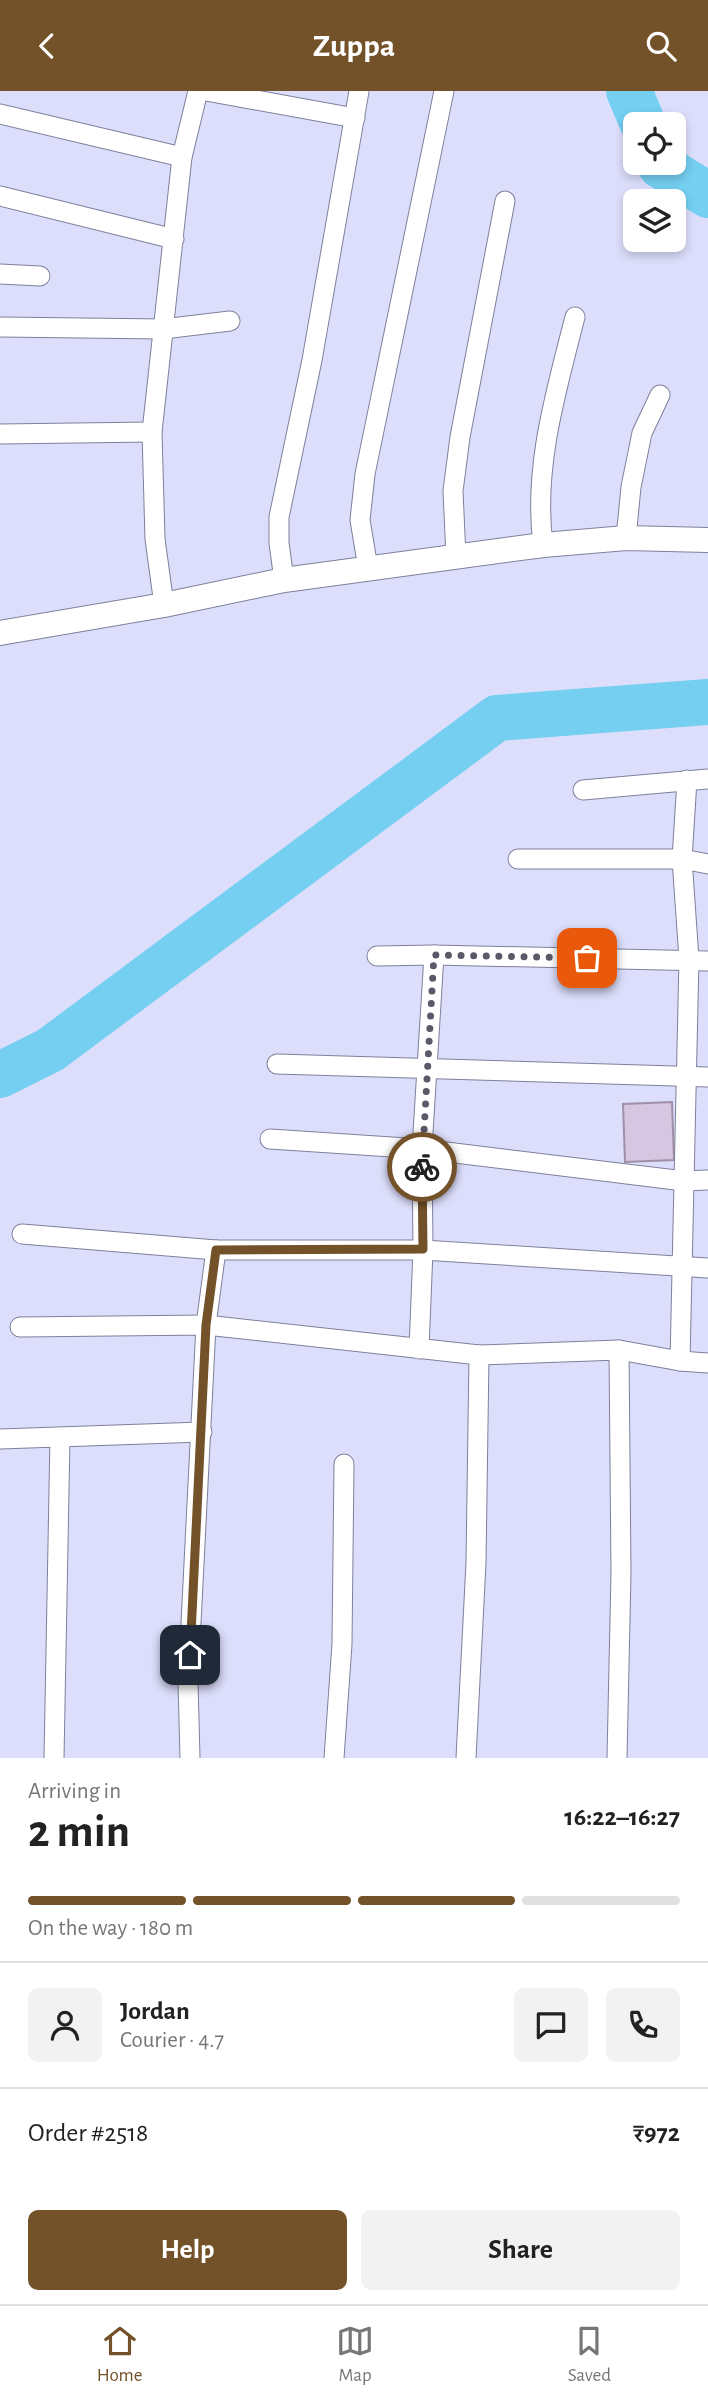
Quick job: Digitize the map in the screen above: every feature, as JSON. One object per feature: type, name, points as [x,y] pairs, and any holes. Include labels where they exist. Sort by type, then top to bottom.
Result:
[{"type":"street","points":[[164,605],[155,539],[152,432],[182,157],[198,91]]},
{"type":"street","points":[[206,91],[355,118]]},
{"type":"street","points":[[284,580],[279,517],[312,360],[359,91]]},
{"type":"street","points":[[368,568],[360,520],[366,474],[444,91]]},
{"type":"street","points":[[0,114],[182,157]]},
{"type":"street","points":[[0,196],[174,239]]},
{"type":"street","points":[[456,557],[453,491],[460,437],[505,201]]},
{"type":"street","points":[[0,274],[40,276]]},
{"type":"street","points":[[543,545],[539,514],[542,460],[555,393],[575,317]]},
{"type":"street","points":[[0,327],[163,330],[230,321]]},
{"type":"street","points":[[626,538],[631,487],[642,433],[660,395]]},
{"type":"street","points":[[0,434],[152,432]]},
{"type":"street","points":[[0,633],[164,605],[284,580],[543,545],[626,538],[708,540]]},
{"type":"street","points":[[583,790],[708,779]]},
{"type":"street","points":[[680,1361],[685,1078],[698,960],[682,859],[687,780]]},
{"type":"street","points":[[518,859],[682,859],[708,864]]},
{"type":"street","points":[[419,1349],[423,1249],[422,1149],[434,955]]},
{"type":"street","points":[[377,956],[698,960]]},
{"type":"street","points":[[277,1064],[708,1077]]},
{"type":"street","points":[[270,1139],[422,1149],[684,1181],[708,1180]]},
{"type":"street","points":[[22,1234],[216,1250],[423,1249],[708,1268]]},
{"type":"street","points":[[190,1758],[188,1683],[206,1325],[216,1250]]},
{"type":"street","points":[[20,1327],[206,1325],[480,1355],[620,1350],[680,1361],[708,1363]]},
{"type":"street","points":[[617,1758],[621,1573],[620,1350]]},
{"type":"street","points":[[466,1758],[476,1563],[480,1355]]},
{"type":"street","points":[[0,1439],[202,1432]]},
{"type":"street","points":[[54,1758],[60,1437]]},
{"type":"street","points":[[334,1758],[342,1644],[344,1464]]},
{"type":"building","points":[[672,1102],[674,1160],[625,1162],[623,1104]]},
{"type":"waterway","points":[[629,91],[638,112]]},
{"type":"waterway","points":[[676,175],[708,195]]},
{"type":"waterway","points":[[0,1075],[50,1050],[497,718],[708,702]]},
{"type":"way so far","points":[[422,1167],[434,955],[587,958]]},
{"type":"route","points":[[190,1655],[206,1325],[216,1250],[423,1249],[422,1167]]}]
